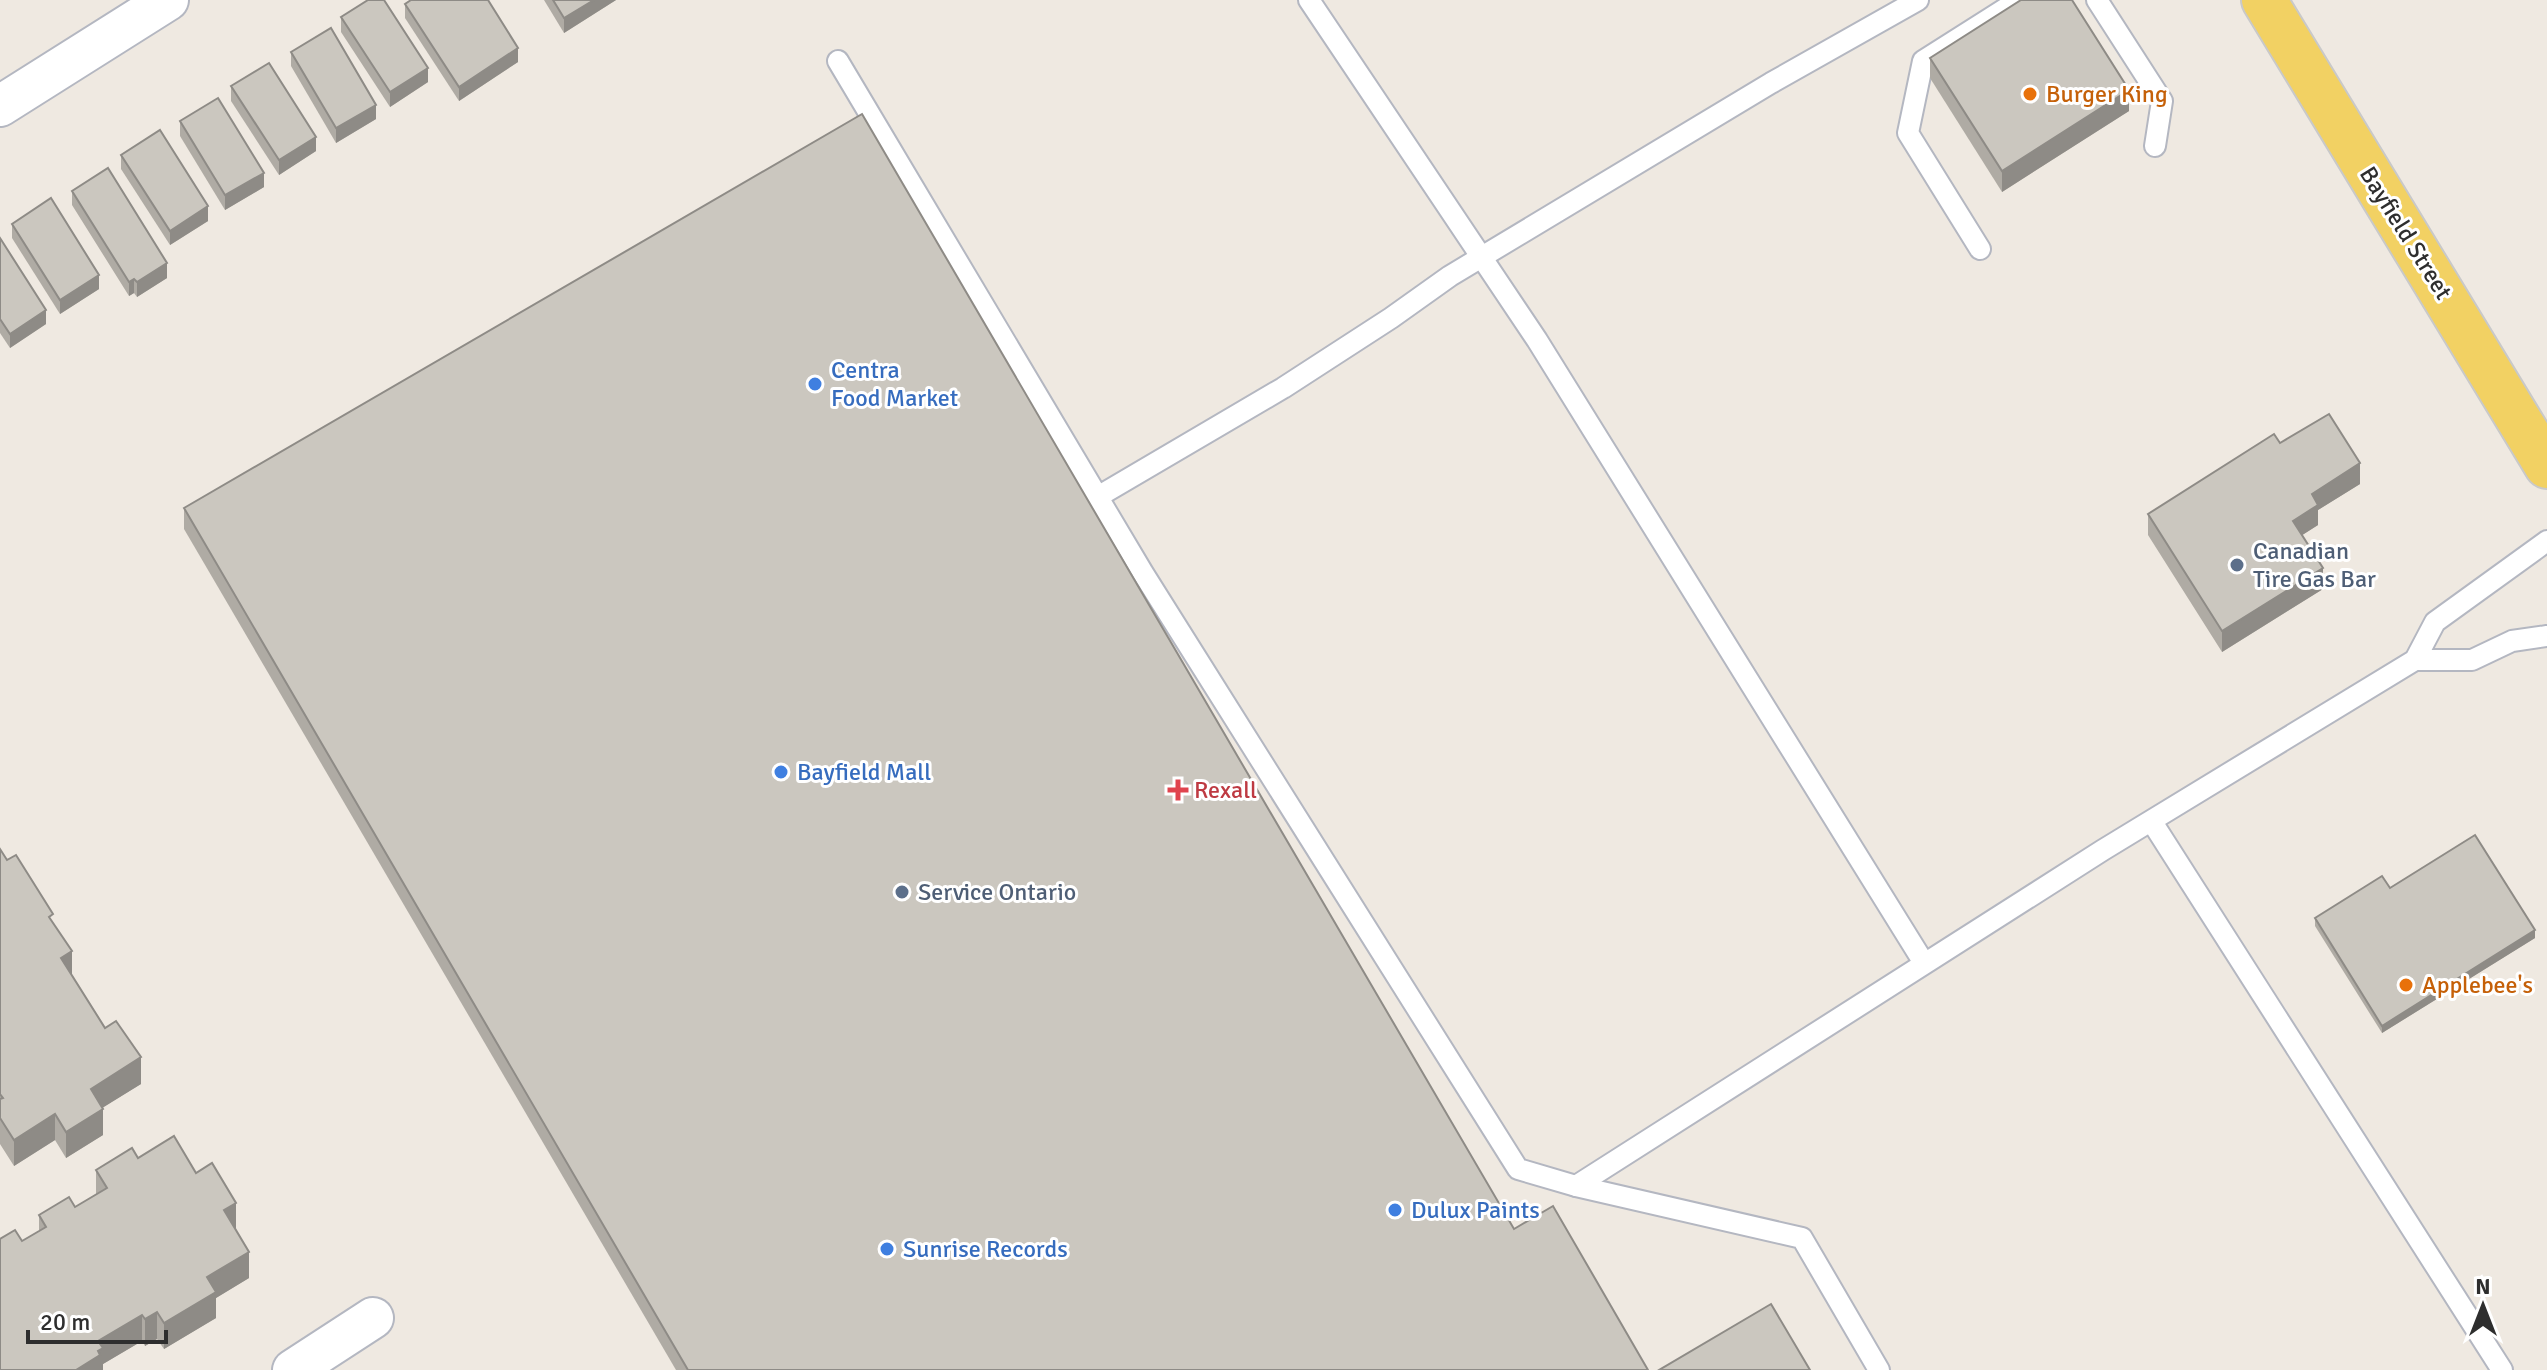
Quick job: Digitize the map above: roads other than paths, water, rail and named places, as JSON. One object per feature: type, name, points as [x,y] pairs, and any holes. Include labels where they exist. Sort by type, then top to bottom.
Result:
[{"type":"main road","name":"Bayfield Street","points":[[2264,0],[2547,466]]},
{"type":"street","points":[[0,106],[168,0]]},
{"type":"street","points":[[293,1370],[373,1318]]},
{"type":"lane","points":[[1309,0],[1537,340],[1924,963]]},
{"type":"lane","points":[[1099,496],[1283,388],[1450,276],[1771,83],[1918,0]]},
{"type":"lane","points":[[1980,249],[1908,133],[1923,61],[2019,0]]},
{"type":"lane","points":[[2097,0],[2162,101],[2155,146]]},
{"type":"lane","points":[[838,61],[1198,661],[1518,1169],[1576,1186],[1802,1238],[1879,1370]]},
{"type":"lane","points":[[1576,1186],[1924,963],[2415,660],[2435,622],[2547,541]]},
{"type":"lane","points":[[2415,660],[2472,660],[2512,641],[2547,636]]},
{"type":"lane","points":[[2152,822],[2502,1370]]},
{"type":"place","name":"Burger King","points":[[2030,94]]},
{"type":"place","name":"Centra Food Market","points":[[815,384]]},
{"type":"place","name":"Canadian Tire Gas Bar","points":[[2237,565]]},
{"type":"place","name":"Bayfield Mall","points":[[781,772]]},
{"type":"place","name":"Rexall","points":[[1178,790]]},
{"type":"place","name":"Service Ontario","points":[[902,892]]},
{"type":"place","name":"Applebee's","points":[[2406,985]]},
{"type":"place","name":"Dulux Paints","points":[[1395,1210]]},
{"type":"place","name":"Sunrise Records","points":[[887,1249]]}]
